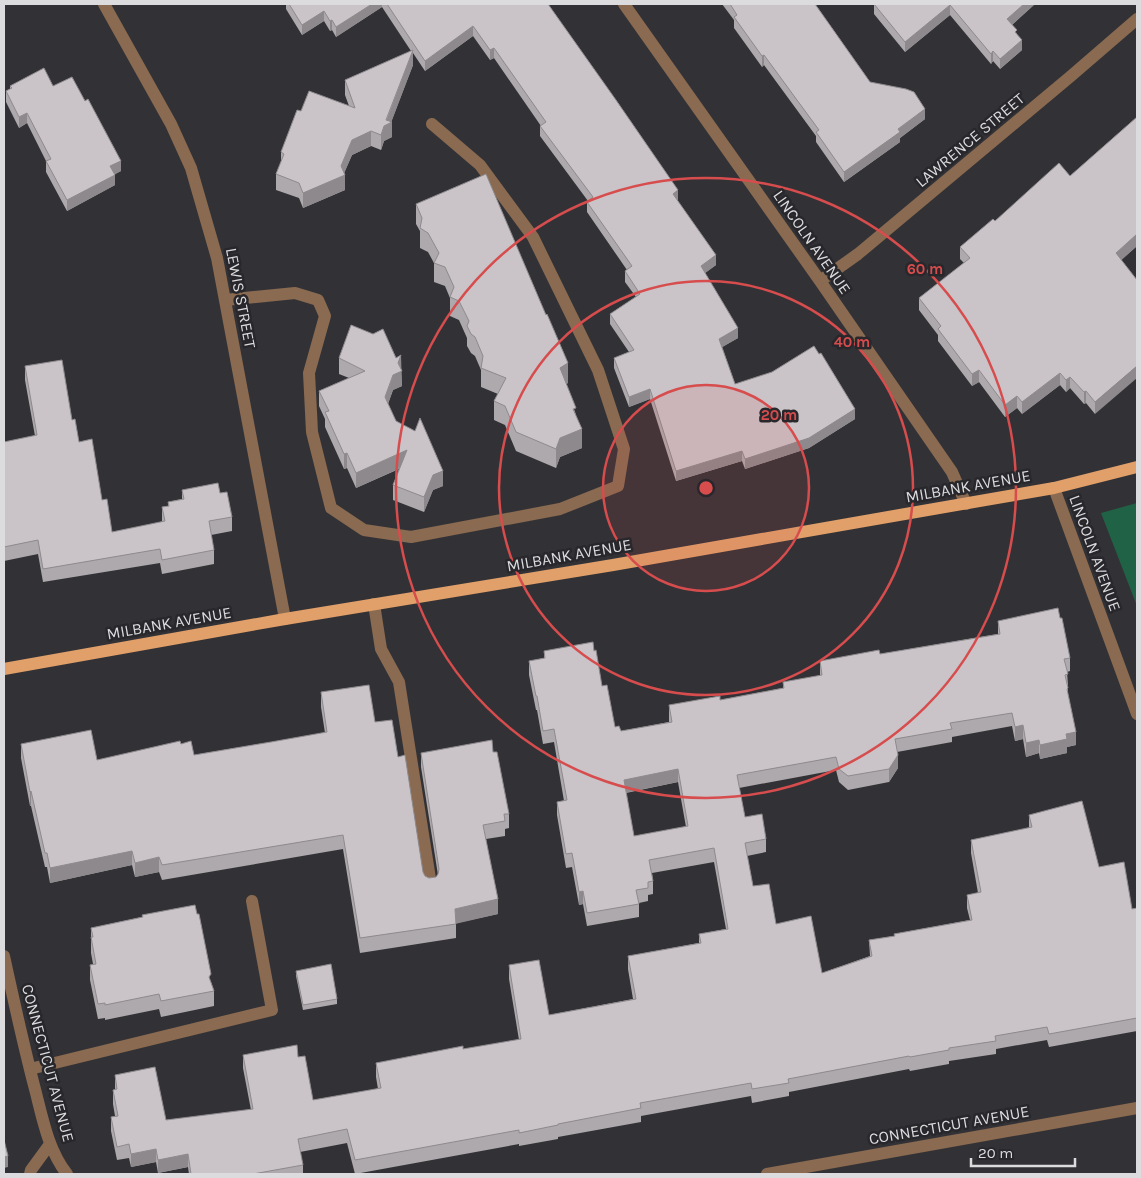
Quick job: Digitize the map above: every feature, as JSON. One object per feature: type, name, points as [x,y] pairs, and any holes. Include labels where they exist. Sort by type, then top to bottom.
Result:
[{"type":"main road","name":"MILBANK AVENUE","points":[[4,669],[374,604],[966,504],[1054,488],[1137,466]]},
{"type":"street","name":"LEWIS STREET","points":[[104,4],[171,124],[191,168],[217,258],[285,620]]},
{"type":"street","name":"LINCOLN AVENUE","points":[[624,4],[820,281],[952,472],[966,504]]},
{"type":"street","name":"LAWRENCE STREET","points":[[820,281],[858,254],[1137,19]]},
{"type":"street","points":[[225,300],[296,293],[318,300],[325,316],[309,373],[312,432],[331,508],[364,530],[410,537],[560,509],[618,486],[624,449],[601,379],[533,237],[480,165],[432,124]]},
{"type":"street","name":"LINCOLN AVENUE","points":[[1054,488],[1137,714]]},
{"type":"street","points":[[374,604],[381,649],[399,682],[431,885]]},
{"type":"street","points":[[30,1069],[272,1010],[252,901]]},
{"type":"street","name":"CONNECTICUT AVENUE","points":[[4,956],[30,1069],[50,1144],[60,1165],[67,1174]]},
{"type":"street","name":"CONNECTICUT AVENUE","points":[[767,1174],[1137,1108]]},
{"type":"street","points":[[30,1174],[30,1170],[50,1144]]},
{"type":"green space","points":[[1137,503],[1137,606],[1101,513]]},
{"type":"building","points":[[289,4],[372,4],[336,27],[324,11],[302,25]]},
{"type":"building","points":[[387,4],[548,4],[678,190],[673,194],[716,255],[701,266],[738,328],[719,339],[735,384],[772,372],[814,346],[819,354],[821,353],[855,409],[809,438],[745,459],[742,451],[676,471],[650,389],[629,397],[614,358],[634,350],[610,314],[640,294],[625,271],[632,266],[587,202],[593,197],[540,126],[546,122],[494,48],[490,50],[473,26],[425,61]]},
{"type":"building","points":[[730,4],[815,4],[870,82],[914,92],[925,109],[898,129],[900,132],[844,172],[816,132],[819,130],[734,17],[737,15]]},
{"type":"building","points":[[874,4],[1024,4],[1007,19],[1017,30],[1015,32],[1022,40],[1000,59],[993,51],[991,54],[950,5],[905,42]]},
{"type":"building","points":[[413,50],[386,120],[392,122],[384,126],[381,135],[371,131],[352,140],[341,166],[345,175],[303,193],[299,183],[276,174],[284,154],[281,152],[297,110],[301,111],[309,91],[355,108],[345,80]]},
{"type":"building","points":[[44,68],[53,86],[72,77],[85,101],[88,99],[121,161],[110,166],[115,175],[67,200],[46,161],[51,159],[27,113],[19,117],[6,91],[12,88],[10,86]]},
{"type":"building","points":[[1137,117],[1137,234],[1116,253],[1137,280],[1137,366],[1095,402],[1070,377],[1066,380],[1060,373],[1022,402],[1017,396],[1005,405],[979,370],[972,374],[938,329],[941,326],[919,298],[970,258],[960,247],[993,219],[995,221],[1059,163],[1070,176]]},
{"type":"building","points":[[486,174],[568,363],[560,368],[576,408],[573,409],[582,429],[560,438],[556,449],[516,432],[505,406],[494,401],[506,378],[481,368],[483,356],[475,337],[467,326],[469,321],[459,301],[450,297],[454,287],[445,267],[434,263],[439,253],[428,233],[420,228],[422,218],[416,204]]},
{"type":"building","points":[[351,325],[373,334],[383,329],[396,358],[401,355],[398,363],[402,371],[393,375],[385,397],[396,421],[415,431],[420,418],[443,471],[433,475],[424,497],[393,485],[407,450],[356,473],[347,453],[344,454],[325,412],[329,411],[319,391],[365,371],[339,358]]},
{"type":"building","points":[[62,360],[72,420],[75,419],[79,442],[92,439],[102,500],[107,499],[112,532],[165,521],[162,507],[169,506],[168,502],[184,499],[182,490],[218,483],[220,493],[227,492],[232,517],[209,521],[214,550],[162,560],[160,549],[43,569],[38,540],[4,547],[4,442],[37,435],[25,366]]},
{"type":"building","points":[[1058,608],[1060,618],[1062,618],[1070,658],[1064,659],[1068,674],[1065,675],[1076,732],[1066,734],[1067,739],[1040,745],[1039,740],[1026,743],[1023,725],[1015,727],[1012,713],[950,723],[952,729],[895,739],[898,755],[889,769],[848,776],[839,769],[836,757],[737,775],[745,817],[762,814],[766,839],[745,843],[753,886],[769,884],[776,924],[811,916],[822,973],[872,956],[869,940],[972,920],[967,895],[981,892],[971,840],[1032,827],[1029,815],[1082,801],[1099,867],[1124,862],[1132,909],[1137,908],[1137,1018],[1049,1034],[1047,1027],[995,1036],[996,1041],[949,1048],[949,1050],[788,1079],[789,1083],[752,1089],[751,1083],[640,1103],[641,1108],[519,1133],[519,1130],[355,1160],[347,1129],[298,1139],[303,1165],[253,1174],[191,1174],[188,1154],[158,1160],[156,1149],[131,1154],[129,1144],[117,1147],[111,1117],[118,1116],[113,1090],[117,1089],[115,1075],[155,1067],[166,1120],[253,1109],[243,1055],[297,1045],[298,1057],[305,1056],[313,1100],[381,1088],[376,1063],[463,1046],[463,1049],[521,1039],[509,965],[539,960],[549,1015],[636,999],[628,956],[701,943],[699,934],[728,929],[714,848],[649,860],[653,881],[648,882],[648,888],[636,890],[639,904],[587,913],[583,891],[579,892],[572,853],[566,854],[557,802],[567,800],[554,729],[543,731],[529,661],[545,658],[544,651],[593,642],[602,686],[607,685],[615,727],[619,726],[621,731],[672,722],[669,705],[720,696],[720,700],[784,688],[783,682],[822,675],[820,661],[879,650],[880,654],[1000,634],[998,621]],"holes":[[[678,769],[688,826],[634,836],[624,780]]]},
{"type":"building","points":[[369,685],[375,722],[392,720],[398,757],[405,755],[425,876],[429,878],[436,877],[439,869],[421,753],[492,740],[493,752],[497,752],[509,814],[504,814],[505,821],[483,825],[498,899],[455,909],[456,924],[360,938],[343,835],[162,865],[159,857],[135,863],[132,851],[50,868],[30,792],[21,744],[91,730],[97,760],[180,741],[181,744],[191,741],[194,755],[271,742],[327,732],[321,692]]},
{"type":"building","points":[[195,905],[197,914],[199,914],[211,974],[209,977],[214,991],[161,1001],[159,994],[105,1005],[105,1003],[98,1004],[90,965],[96,964],[91,928],[143,917],[142,915]]},
{"type":"building","points":[[331,964],[337,999],[303,1005],[296,971]]},
{"type":"building","points":[[4,1140],[8,1156],[4,1157]]}]
